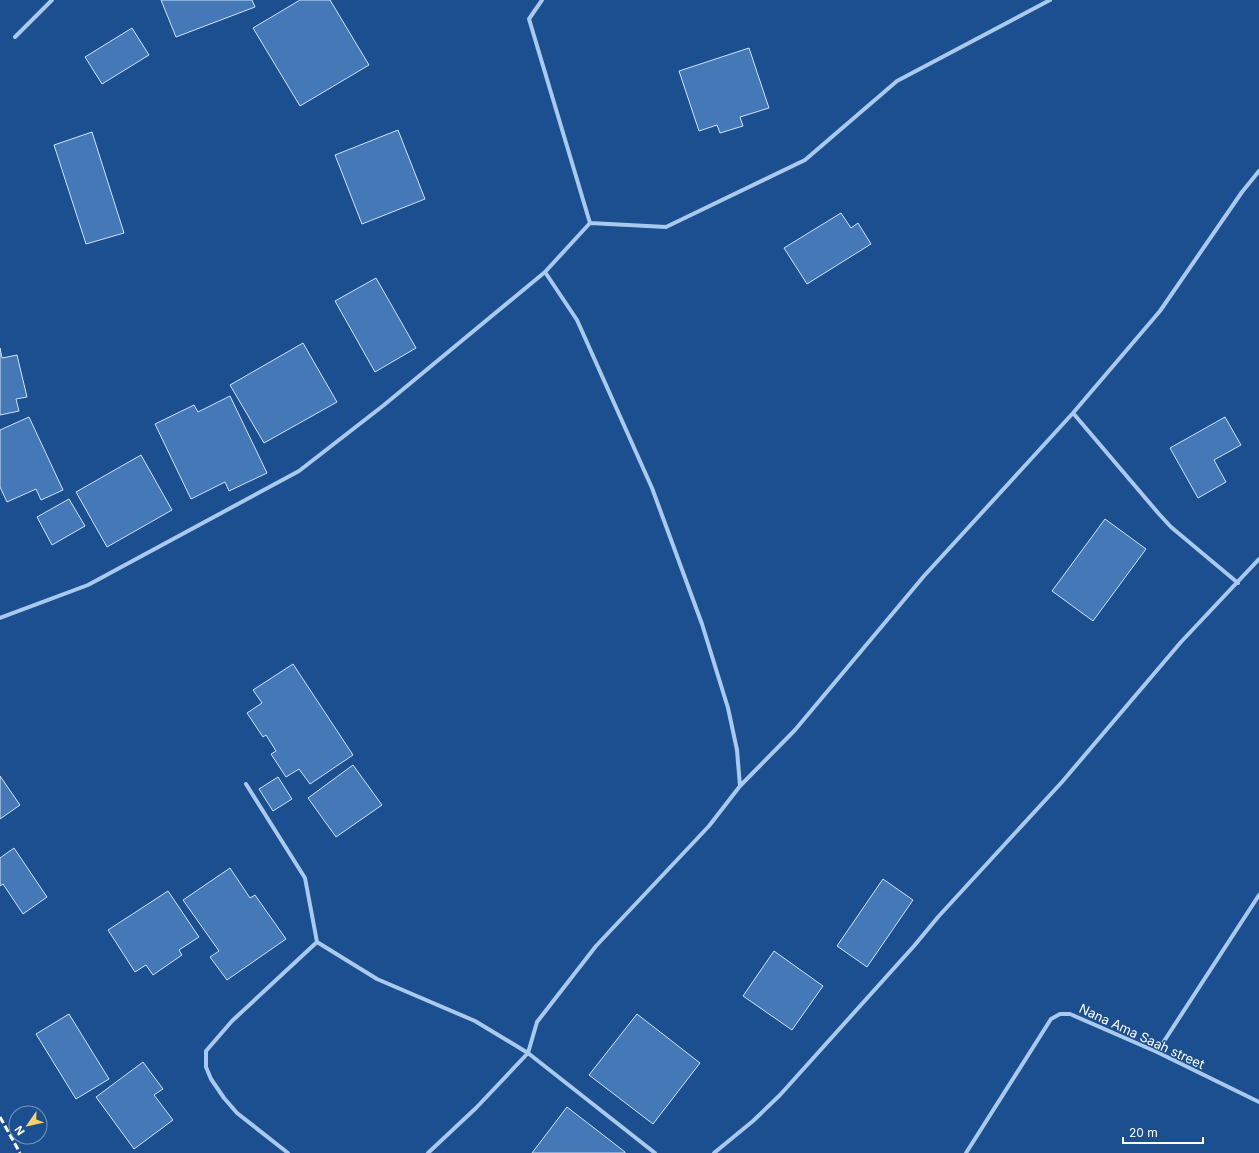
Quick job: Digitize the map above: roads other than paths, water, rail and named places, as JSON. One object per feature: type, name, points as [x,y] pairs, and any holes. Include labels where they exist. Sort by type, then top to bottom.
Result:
[{"type":"street","points":[[15,37],[52,0]]},
{"type":"street","points":[[542,0],[529,19],[590,223]]},
{"type":"street","points":[[590,223],[666,227],[805,160],[897,80],[1050,0]]},
{"type":"street","points":[[428,1153],[476,1108],[528,1053],[537,1022],[596,946],[708,826],[740,786],[795,730],[924,576],[1073,413],[1160,311],[1242,192],[1259,171]]},
{"type":"street","points":[[0,618],[88,585],[299,471],[384,405],[545,272],[590,223]]},
{"type":"street","points":[[545,272],[577,320],[652,488],[702,624],[728,708],[737,750],[740,786]]},
{"type":"street","points":[[1073,413],[1159,514],[1238,583]]},
{"type":"street","points":[[714,1153],[753,1121],[780,1095],[914,946],[938,917],[1062,782],[1180,642],[1238,583],[1259,559]]},
{"type":"street","points":[[246,784],[305,878],[317,942],[377,979],[475,1021],[528,1053],[655,1153]]},
{"type":"street","points":[[1157,1052],[1259,895]]},
{"type":"street","points":[[288,1153],[237,1113],[224,1098],[210,1079],[206,1067],[206,1051],[232,1021],[317,942]]},
{"type":"street","name":"Nana Ama Saah street","points":[[966,1153],[1051,1019],[1060,1014],[1070,1014],[1157,1052],[1259,1102]]},
{"type":"railway","points":[[0,1117],[20,1153]]}]
